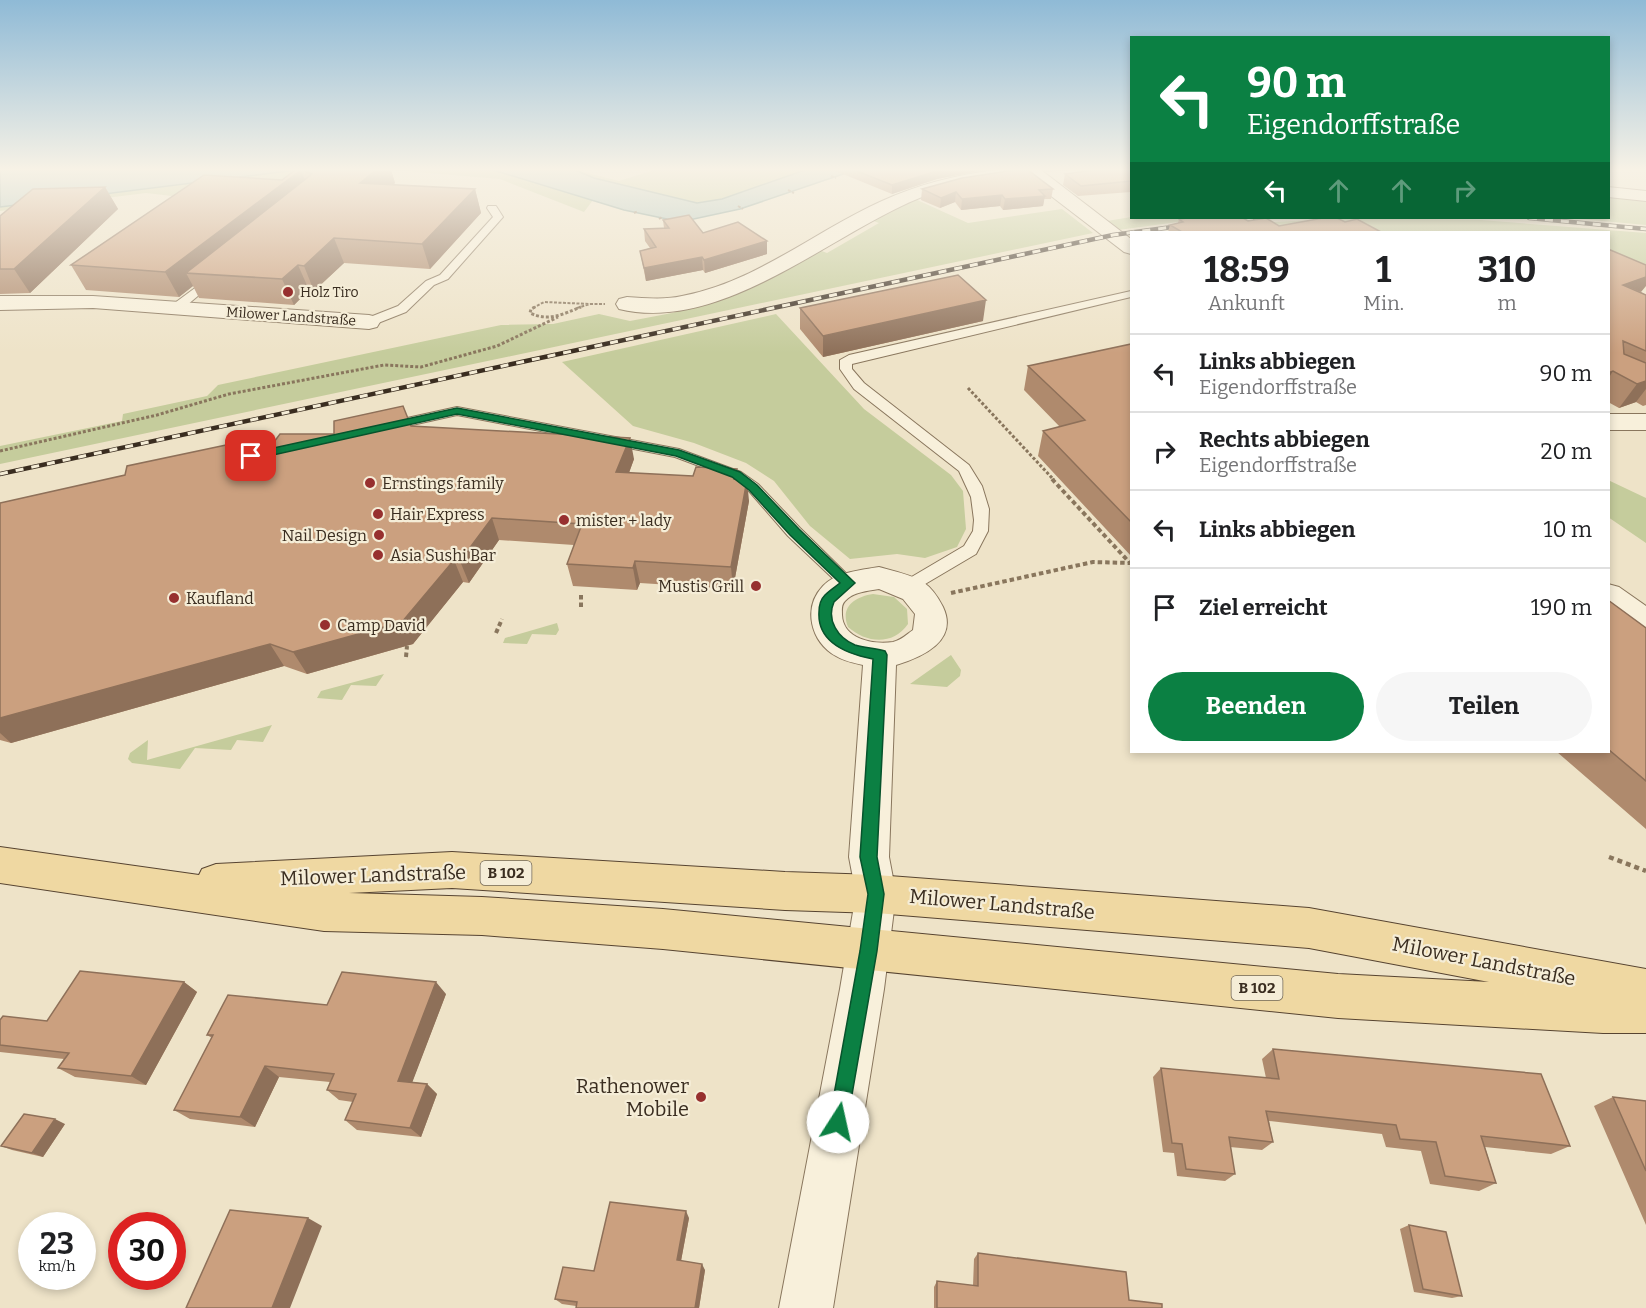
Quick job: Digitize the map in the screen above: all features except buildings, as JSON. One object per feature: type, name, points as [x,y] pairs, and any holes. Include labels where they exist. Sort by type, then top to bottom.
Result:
[{"type":"main road","name":"Milower Landstraße","points":[[0,865],[324,912],[482,916],[779,939],[869,951],[1338,996],[1603,1011],[1646,1011]]},
{"type":"main road","name":"Milower Landstraße","points":[[137,886],[453,870],[785,891],[876,894],[1309,928],[1646,992]]},
{"type":"street","points":[[627,304],[680,303],[717,294],[842,231]]},
{"type":"street","points":[[1109,231],[1130,247]]},
{"type":"street","points":[[0,325],[33,302]]},
{"type":"street","name":"Milower Landstraße","points":[[0,303],[93,302],[369,322]]},
{"type":"street","points":[[1610,422],[1646,422]]},
{"type":"street","points":[[879,578],[917,592],[931,614],[931,622],[923,638],[904,650],[880,655],[854,650],[843,645],[828,630],[825,621],[825,605],[834,593],[848,583],[879,578]]},
{"type":"street","points":[[1610,596],[1646,622]]},
{"type":"street","points":[[806,1308],[869,951],[876,894],[869,857],[880,655]]},
{"type":"lane","name":"Milower Landstraße","points":[[369,322],[402,309],[430,284],[444,277],[485,231]]},
{"type":"lane","points":[[176,308],[222,271]]},
{"type":"lane","points":[[917,592],[970,549],[980,533],[979,494],[974,481],[964,468],[859,386],[846,369],[845,363],[849,359],[1130,294]]},
{"type":"lane","points":[[375,429],[457,411],[679,453],[736,475],[753,487],[794,532],[848,583]]},
{"type":"path","points":[[558,317],[536,316],[530,314],[531,309],[544,302],[627,304]]},
{"type":"path","points":[[0,451],[157,415],[230,394],[384,365],[421,367],[496,346],[590,304]]},
{"type":"path","points":[[969,388],[1130,562]]},
{"type":"path","points":[[917,592],[1093,562],[1130,563]]},
{"type":"path","points":[[581,595],[581,607]]},
{"type":"path","points":[[496,633],[502,619]]},
{"type":"path","points":[[406,657],[407,646]]},
{"type":"path","points":[[1609,857],[1646,871]]},
{"type":"green space","points":[[865,231],[1090,231],[1093,233],[0,464],[0,446],[122,421],[123,414],[207,396],[218,385],[501,325],[553,324],[599,314],[630,321],[672,313],[718,299],[819,250],[827,253]]},
{"type":"green space","points":[[1610,231],[1646,233],[1646,278],[1610,263]]},
{"type":"green space","points":[[776,314],[864,409],[951,475],[963,491],[966,529],[957,547],[925,558],[897,554],[850,559],[810,526],[774,481],[746,463],[694,443],[633,426],[562,362]]},
{"type":"green space","points":[[1610,481],[1646,498],[1646,543],[1610,518]]},
{"type":"green space","points":[[873,594],[894,597],[907,609],[908,624],[895,636],[879,640],[871,639],[848,627],[846,614],[850,604]]},
{"type":"green space","points":[[557,623],[559,630],[556,635],[532,634],[527,644],[503,643],[505,638]]},
{"type":"green space","points":[[951,655],[961,670],[960,676],[947,687],[910,684]]},
{"type":"green space","points":[[384,674],[376,686],[351,685],[342,700],[317,698],[321,691]]},
{"type":"green space","points":[[272,725],[263,742],[237,740],[231,750],[195,748],[180,769],[132,763],[128,759],[130,753],[148,740],[147,760]]},
{"type":"railway","points":[[0,474],[1130,233]]},
{"type":"place","name":"Holz Tiro","points":[[288,292]]},
{"type":"place","name":"Ernstings family","points":[[370,483]]},
{"type":"place","name":"Hair Express","points":[[378,514]]},
{"type":"place","name":"mister + lady","points":[[564,520]]},
{"type":"place","name":"Nail Design","points":[[379,535]]},
{"type":"place","name":"Asia Sushi Bar","points":[[378,555]]},
{"type":"place","name":"Mustis Grill","points":[[756,586]]},
{"type":"place","name":"Kaufland","points":[[174,598]]},
{"type":"place","name":"Camp David","points":[[325,625]]},
{"type":"place","name":"Rathenower Mobile","points":[[701,1097]]},
{"type":"route","points":[[251,456],[457,411],[679,453],[736,475],[753,487],[794,532],[848,583],[840,587],[829,599],[824,612],[828,630],[843,645],[867,654],[880,655],[869,857],[876,894],[869,951],[838,1122]]}]
